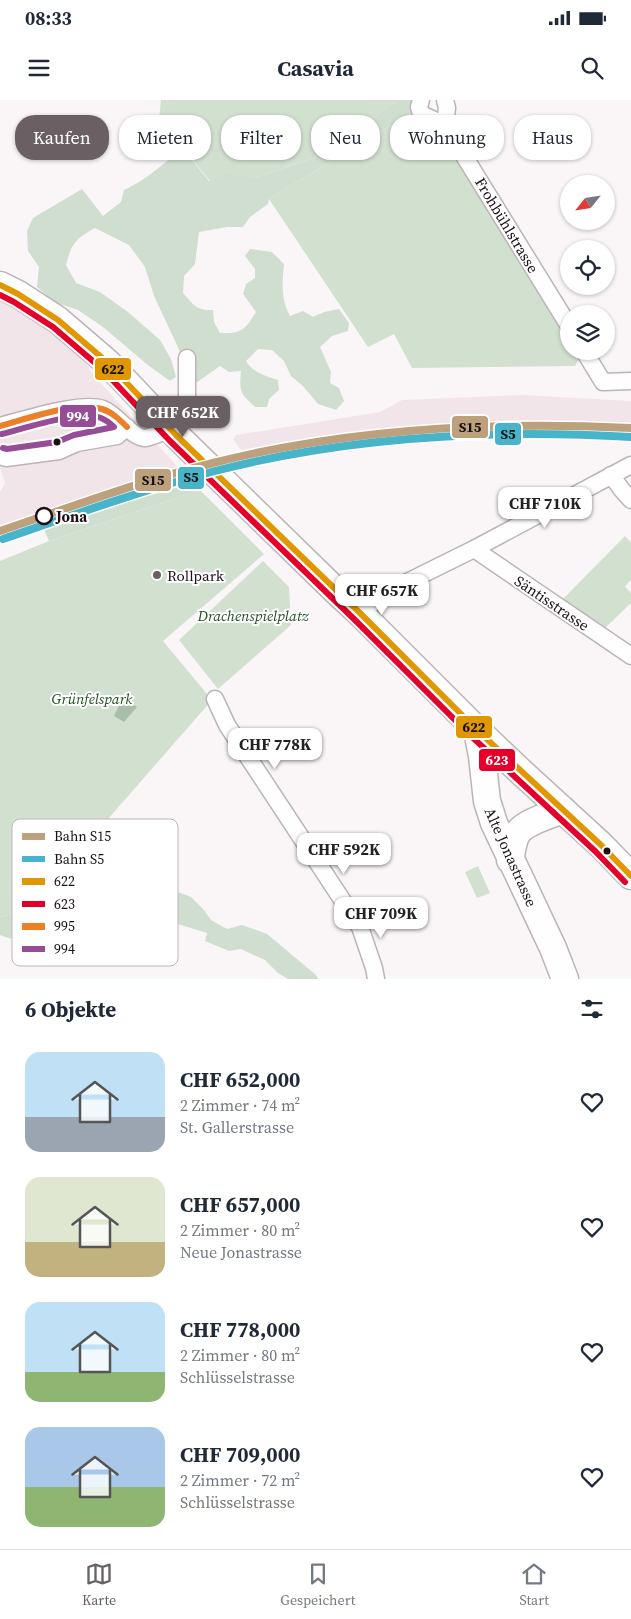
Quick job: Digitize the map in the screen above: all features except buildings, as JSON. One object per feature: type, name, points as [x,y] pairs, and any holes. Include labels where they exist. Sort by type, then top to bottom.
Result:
[{"type":"main road","points":[[0,285],[18,294],[58,320],[107,362],[176,435],[361,614],[477,730],[601,844],[631,876]]},
{"type":"main road","name":"Alte Jonastrasse","points":[[477,730],[487,801],[494,824],[566,979]]},
{"type":"main road","points":[[510,860],[517,834],[523,828],[534,821],[563,810]]},
{"type":"street","points":[[421,100],[419,108],[423,115]]},
{"type":"street","points":[[445,100],[446,115]]},
{"type":"street","name":"Frohbühlstrasse","points":[[467,160],[560,311]]},
{"type":"street","points":[[0,426],[40,415],[88,406],[103,409],[115,416],[137,437],[146,438],[163,433],[183,415],[186,404],[187,358]]},
{"type":"street","points":[[590,360],[603,382],[631,381]]},
{"type":"street","points":[[0,456],[6,458],[60,451],[78,443],[117,436],[128,427]]},
{"type":"street","points":[[361,614],[381,595],[474,549],[631,465]]},
{"type":"street","points":[[611,476],[631,500]]},
{"type":"street","name":"Säntisstrasse","points":[[474,549],[631,656]]},
{"type":"street","points":[[215,699],[227,725],[360,927],[376,979]]},
{"type":"shaded area","points":[[399,100],[417,100],[412,112],[407,115],[390,115],[390,125],[380,131],[380,115],[377,115]]},
{"type":"shaded area","points":[[311,159],[333,160],[269,199],[268,204],[250,217],[243,227],[227,227],[199,232],[195,264],[184,276],[183,293],[199,308],[213,310],[214,322],[220,333],[238,332],[249,323],[256,312],[243,294],[246,284],[255,278],[255,269],[245,256],[250,249],[272,252],[284,264],[284,297],[290,316],[303,311],[313,317],[324,312],[339,309],[349,323],[348,331],[332,336],[320,347],[331,372],[330,383],[339,388],[344,401],[336,410],[318,404],[303,386],[291,376],[284,361],[272,350],[258,349],[246,361],[256,371],[278,380],[279,390],[269,399],[267,407],[255,407],[243,395],[240,384],[241,371],[229,372],[220,366],[193,385],[154,296],[145,267],[129,245],[95,228],[75,242],[66,265],[76,283],[100,292],[128,312],[160,340],[171,359],[176,377],[170,381],[103,327],[78,310],[54,302],[37,287],[39,267],[28,251],[27,231],[33,218],[82,189],[103,216],[121,202],[124,190],[138,183],[168,160],[192,160],[209,181],[229,174],[255,178]]},
{"type":"shaded area","points":[[0,285],[58,320],[94,376],[187,478],[0,541],[0,492],[5,483],[0,468]]},
{"type":"shaded area","points":[[522,395],[631,401],[631,434],[583,431],[484,437],[469,432],[315,446],[248,460],[233,439],[236,435],[380,412],[402,400]]},
{"type":"shaded area","points":[[187,478],[200,490],[49,541],[43,527]]},
{"type":"shaded area","points":[[123,697],[137,707],[124,722],[114,716]]},
{"type":"shaded area","points":[[178,892],[191,897],[211,920],[227,929],[242,925],[267,934],[316,975],[318,979],[288,979],[278,973],[265,960],[241,949],[229,951],[205,941],[207,933],[178,924]]},
{"type":"shaded area","points":[[12,916],[11,939],[0,935],[0,917]]},
{"type":"green space","points":[[161,100],[399,100],[377,115],[311,115],[311,159],[255,178],[229,175],[210,181],[193,160],[211,160],[211,115],[159,115]]},
{"type":"green space","points":[[390,125],[390,160],[458,160],[560,325],[560,360],[578,360],[575,366],[412,368],[394,334],[368,347],[269,199],[333,160],[380,160],[380,131]]},
{"type":"green space","name":"Grünfelspark","points":[[200,490],[264,554],[163,641],[212,700],[108,819],[12,819],[12,916],[0,917],[0,561],[49,541]]},
{"type":"green space","points":[[625,536],[631,543],[631,580],[625,586],[631,593],[631,603],[604,629],[562,600]]},
{"type":"green space","name":"Drachenspielplatz","points":[[263,561],[289,587],[291,625],[218,689],[179,640]]},
{"type":"green space","points":[[478,866],[490,893],[477,898],[465,872]]},
{"type":"rail line","name":"S15","points":[[0,531],[186,470],[265,451],[316,442],[421,430],[473,427],[578,426],[631,428]]},
{"type":"rail line","name":"S5","points":[[3,539],[188,478],[266,459],[318,450],[369,443],[474,435],[526,434],[631,437]]},
{"type":"transit line","name":"622","points":[[0,285],[18,294],[58,320],[107,362],[176,435],[361,614],[477,730],[601,845],[631,876]]},
{"type":"transit line","name":"623","points":[[0,295],[53,327],[101,368],[170,441],[355,620],[471,736],[595,851],[625,882]]},
{"type":"transit line","name":"995","points":[[0,426],[65,409],[91,407],[109,412],[127,427]]},
{"type":"transit line","name":"994","points":[[2,434],[79,416],[101,418],[114,427],[74,435],[57,442],[3,448]]},
{"type":"place","name":"Jona","points":[[44,516]]},
{"type":"place","name":"Rollpark","points":[[157,575]]}]
